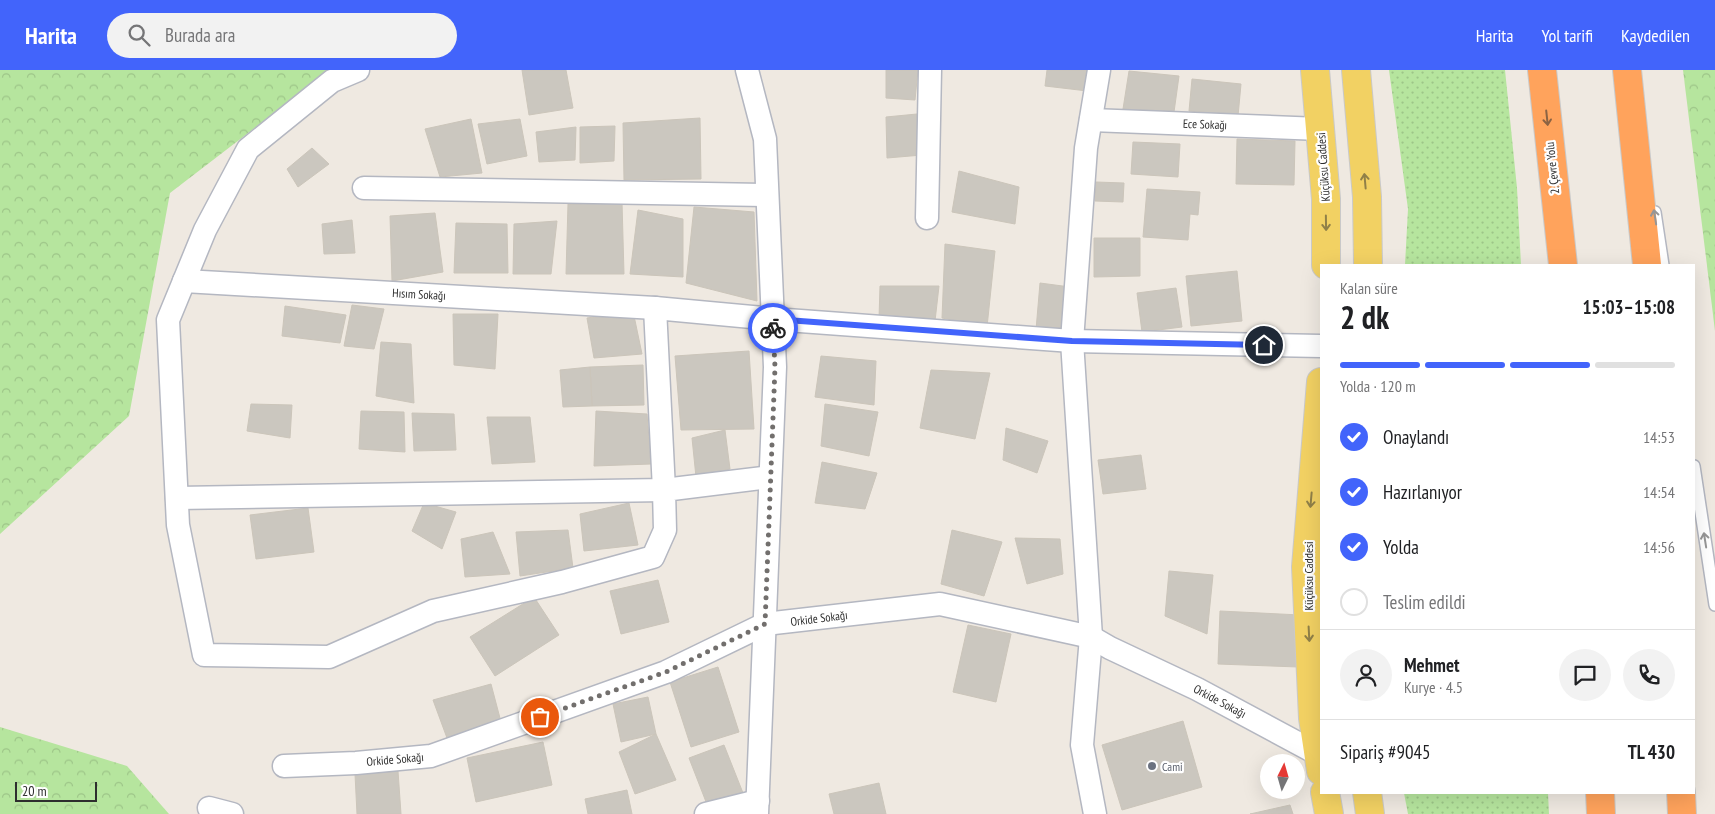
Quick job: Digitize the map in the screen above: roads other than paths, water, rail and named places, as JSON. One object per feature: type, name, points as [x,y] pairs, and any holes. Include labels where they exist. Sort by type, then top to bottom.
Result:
[{"type":"highway","name":"2. Çevre Yolu","points":[[1542,70],[1563,264]]},
{"type":"highway","points":[[1627,70],[1647,264]]},
{"type":"highway","points":[[1600,794],[1601,814]]},
{"type":"highway","points":[[1681,794],[1682,814]]},
{"type":"main road","name":"Küçüksu Caddesi","points":[[1315,70],[1326,199],[1326,264]]},
{"type":"main road","points":[[1356,70],[1367,197],[1368,264]]},
{"type":"main road","name":"Küçüksu Caddesi","points":[[1320,394],[1306,568],[1313,718],[1320,760]]},
{"type":"main road","points":[[1325,794],[1329,814]]},
{"type":"main road","points":[[1367,794],[1370,814]]},
{"type":"street","points":[[358,70],[332,81],[248,148],[205,230],[168,320],[178,525],[204,655],[330,657],[433,611],[562,582],[653,557],[665,530],[655,308]]},
{"type":"street","points":[[706,814],[758,808],[775,367],[765,139],[747,70]]},
{"type":"street","points":[[927,218],[930,70]]},
{"type":"street","points":[[1095,814],[1082,746],[1091,637],[1072,341],[1086,148],[1100,70]]},
{"type":"street","name":"Ece Sokağı","points":[[1091,120],[1320,129]]},
{"type":"street","points":[[364,188],[767,195]]},
{"type":"street","name":"Hısım Sokağı","points":[[184,281],[655,308],[773,319]]},
{"type":"street","points":[[773,319],[1072,341],[1320,346]]},
{"type":"street","points":[[177,498],[664,490],[770,477]]},
{"type":"street","name":"Orkide Sokağı","points":[[284,766],[356,763],[431,756],[666,672],[765,624],[940,604],[1091,637],[1110,648],[1197,689],[1320,760]]},
{"type":"street","points":[[210,811],[232,814]]},
{"type":"lane","points":[[1633,70],[1663,264]]},
{"type":"lane","points":[[1695,473],[1715,605]]},
{"type":"place","name":"Cami","points":[[1152,766]]}]
